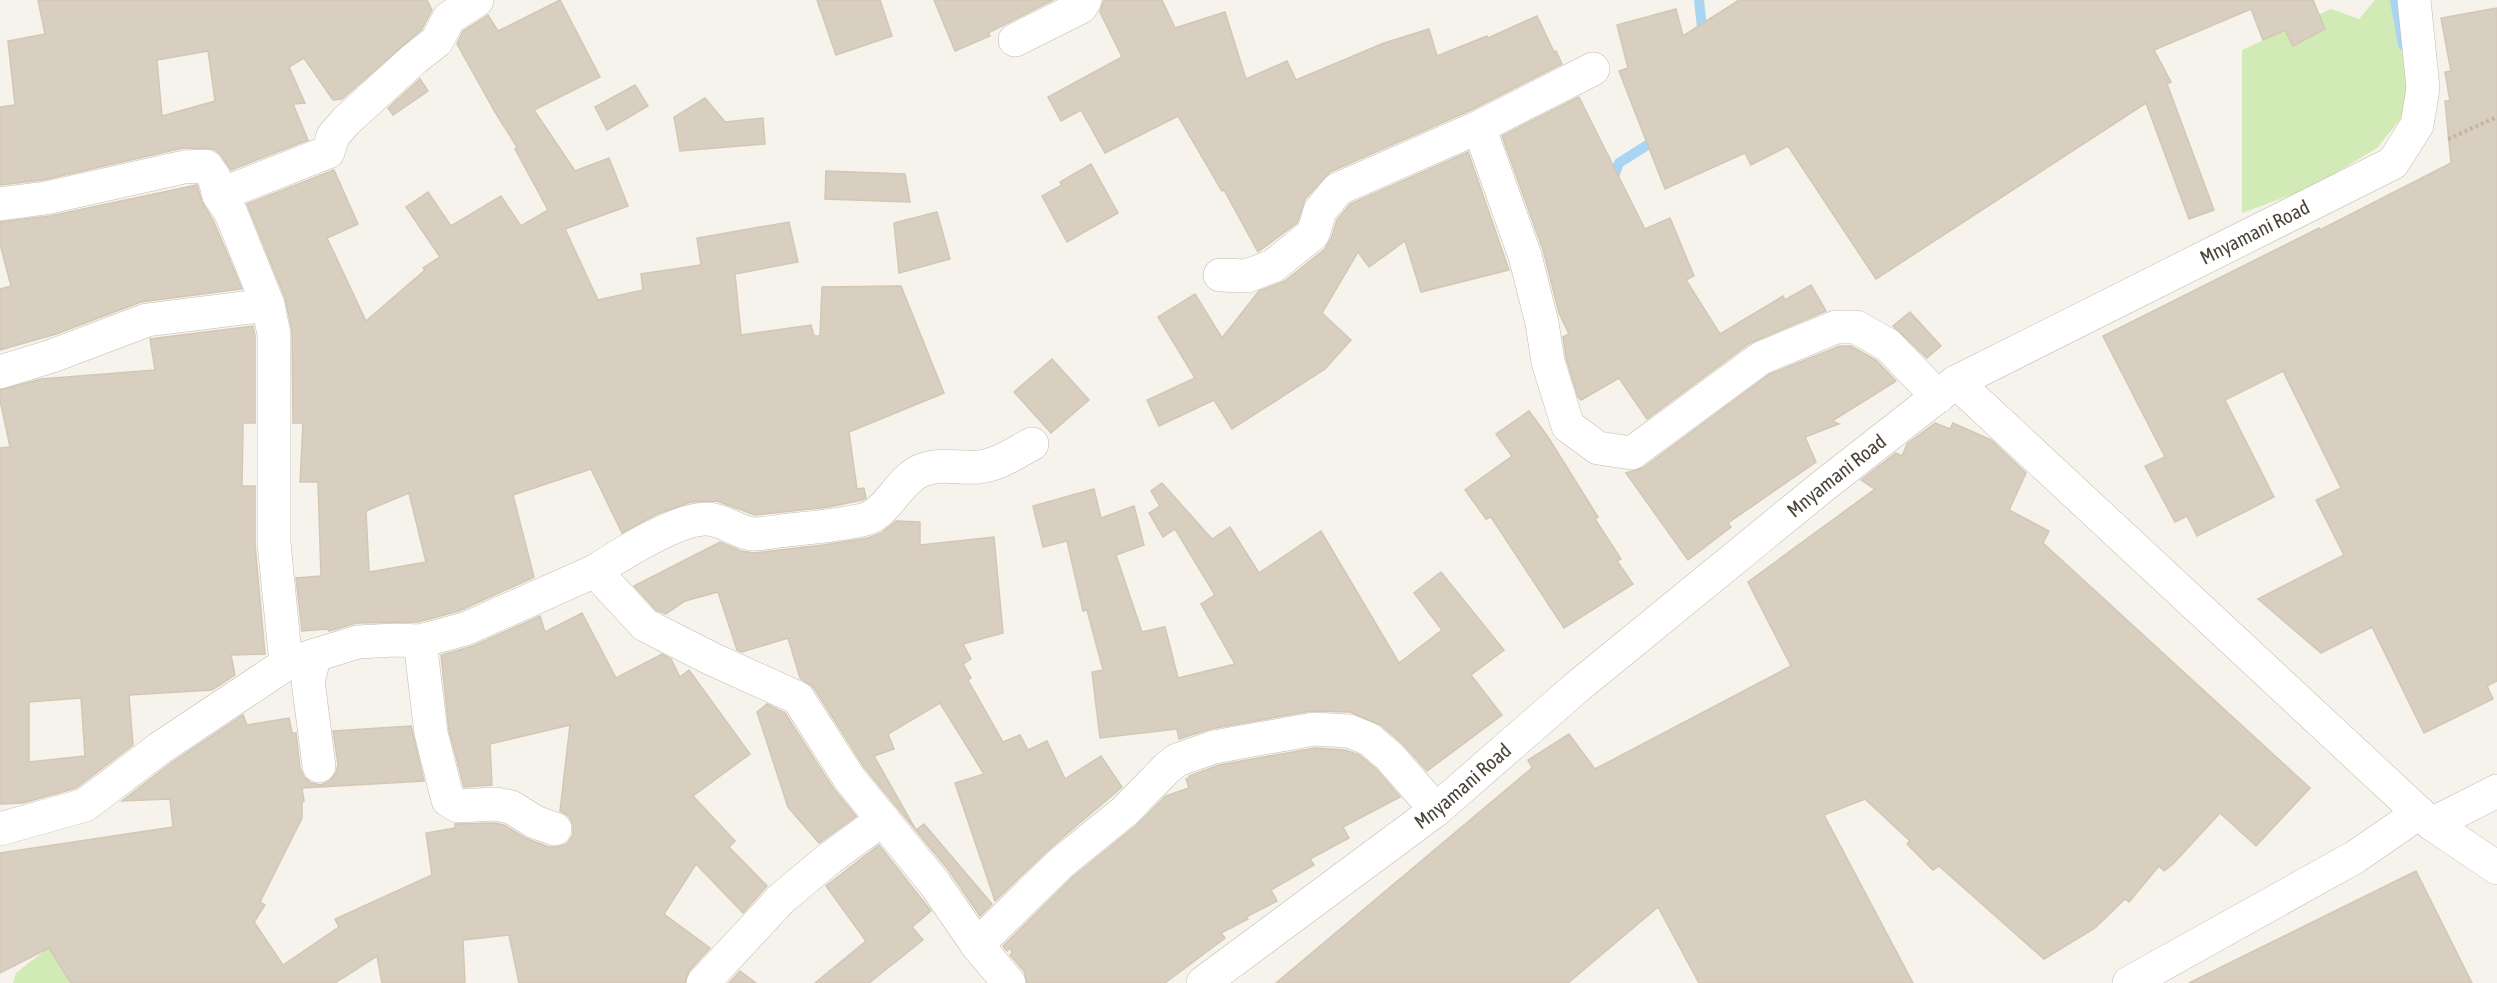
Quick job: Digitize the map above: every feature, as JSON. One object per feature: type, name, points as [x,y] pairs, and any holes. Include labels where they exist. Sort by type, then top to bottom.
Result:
[{"type":"street","points":[[219,195],[328,152],[333,136],[346,121],[437,41],[448,18],[477,0]]},
{"type":"street","points":[[1016,40],[1081,8],[1085,0]]},
{"type":"street","name":"Mnyamani Road","points":[[1203,983],[1436,810],[1577,687],[1823,486],[1947,389],[2393,163],[2417,126],[2423,88],[2414,0]]},
{"type":"street","points":[[1220,275],[1247,276],[1273,266],[1312,234],[1320,211],[1338,189],[1479,127],[1593,69]]},
{"type":"street","points":[[1479,127],[1525,256],[1542,323],[1548,362],[1568,426],[1598,448],[1632,453],[1761,358],[1836,327],[1856,327],[1888,345],[1947,389],[2426,819],[2497,868]]},
{"type":"street","points":[[0,204],[46,198],[184,167],[206,166],[214,177],[219,195],[231,213],[268,305],[274,334],[274,543],[308,681],[319,766]]},
{"type":"street","points":[[0,372],[147,320],[268,305]]},
{"type":"street","points":[[0,829],[85,805],[160,748],[301,660],[358,642],[420,641],[485,622],[596,571],[613,559],[674,526],[689,522],[704,519],[720,520],[752,534],[865,519],[881,508],[919,471],[943,465],[965,468],[981,467],[997,463],[1032,444]]},
{"type":"street","points":[[596,571],[645,626],[798,698],[849,778],[935,884],[977,945],[1009,983]]},
{"type":"street","points":[[420,641],[431,733],[448,800],[458,806],[496,804],[511,807],[535,822],[555,829]]},
{"type":"street","points":[[977,945],[1061,863],[1125,811],[1167,768],[1177,760],[1214,747],[1314,729],[1349,731],[1369,739],[1389,756],[1436,810]]},
{"type":"street","points":[[2129,983],[2426,819],[2497,791]]},
{"type":"street","points":[[703,983],[782,898],[830,858],[883,819]]},
{"type":"green space","points":[[2375,0],[2392,0],[2400,4],[2415,87],[2406,112],[2377,148],[2312,187],[2242,213],[2242,50],[2331,9],[2359,19]]},
{"type":"green space","points":[[53,944],[71,983],[13,983],[16,973]]},
{"type":"building","points":[[38,0],[427,0],[432,10],[422,29],[342,99],[333,100],[304,58],[289,67],[305,103],[293,104],[308,140],[231,170],[214,149],[183,148],[43,180],[0,185],[0,107],[15,105],[8,41],[45,34]],"holes":[[[208,51],[215,101],[162,116],[157,60]]]},
{"type":"building","points":[[560,0],[600,77],[534,110],[575,171],[609,158],[628,206],[565,229],[598,300],[643,290],[641,274],[701,265],[697,238],[789,222],[798,262],[735,274],[741,335],[811,325],[814,336],[820,336],[822,287],[901,286],[944,393],[849,432],[857,489],[864,488],[866,498],[862,500],[829,507],[755,515],[717,501],[691,502],[657,514],[622,533],[591,469],[513,495],[534,577],[459,611],[418,622],[357,623],[329,631],[328,629],[302,631],[296,578],[321,576],[318,482],[300,482],[303,423],[293,423],[292,330],[285,298],[247,204],[334,170],[358,224],[327,238],[366,321],[425,270],[423,268],[440,257],[406,207],[428,192],[451,226],[501,196],[521,226],[548,210],[515,149],[517,147],[457,44],[463,31],[488,15],[498,31]],"holes":[[[409,493],[426,562],[369,572],[366,511]]]},
{"type":"building","points":[[817,0],[880,0],[892,36],[836,55]]},
{"type":"building","points":[[934,0],[1053,0],[988,33],[990,36],[955,51]]},
{"type":"building","points":[[1104,0],[1162,0],[1175,28],[1225,12],[1246,79],[1287,61],[1296,80],[1384,43],[1429,29],[1437,56],[1487,36],[1488,38],[1537,16],[1562,64],[1471,110],[1330,172],[1305,199],[1297,223],[1258,252],[1224,190],[1222,191],[1178,116],[1105,153],[1081,110],[1061,121],[1048,97],[1122,57],[1100,12]]},
{"type":"building","points":[[1739,0],[2313,0],[2325,29],[2293,46],[2285,30],[2263,40],[2251,9],[2154,50],[2171,82],[2167,84],[2214,210],[2189,219],[2146,103],[1876,279],[1788,146],[1751,165],[1745,153],[1665,189],[1619,71],[1628,68],[1617,25],[1676,9],[1683,36]]},
{"type":"building","points":[[2497,8],[2497,681],[2487,686],[2493,699],[2424,733],[2372,627],[2321,653],[2258,599],[2344,555],[2316,500],[2341,488],[2283,371],[2225,400],[2274,497],[2197,536],[2187,516],[2175,522],[2145,466],[2165,457],[2103,336],[2451,163],[2445,101],[2450,101],[2445,72],[2451,71],[2441,18]]},
{"type":"building","points":[[420,79],[428,91],[393,115],[388,108]]},
{"type":"building","points":[[635,85],[648,106],[607,130],[595,107]]},
{"type":"building","points":[[1579,97],[1645,229],[1670,218],[1694,276],[1686,280],[1720,334],[1783,296],[1785,300],[1811,285],[1826,311],[1750,343],[1647,419],[1619,378],[1581,400],[1578,397],[1566,358],[1563,337],[1569,334],[1559,313],[1543,250],[1502,136]]},
{"type":"building","points":[[705,98],[725,122],[763,118],[765,144],[680,151],[674,117]]},
{"type":"building","points":[[1468,152],[1509,270],[1421,292],[1405,241],[1369,267],[1358,252],[1322,313],[1351,340],[1325,369],[1232,429],[1214,400],[1159,426],[1147,400],[1195,378],[1158,317],[1195,294],[1222,338],[1259,291],[1285,281],[1325,249],[1337,220],[1350,204]]},
{"type":"building","points":[[1091,164],[1118,213],[1067,242],[1042,196],[1062,185],[1060,182]]},
{"type":"building","points":[[826,171],[905,174],[910,202],[825,199]]},
{"type":"building","points":[[197,185],[202,202],[214,222],[242,289],[141,302],[56,334],[0,350],[0,289],[11,286],[0,244],[0,222],[50,216]]},
{"type":"building","points":[[937,212],[950,259],[899,273],[894,223]]},
{"type":"building","points":[[1910,312],[1941,346],[1927,358],[1893,326]]},
{"type":"building","points":[[253,326],[255,423],[243,423],[242,486],[255,486],[255,545],[265,654],[231,655],[235,675],[212,690],[129,695],[133,745],[76,788],[23,803],[0,804],[0,448],[10,447],[0,390],[41,379],[155,370],[150,339]],"holes":[[[81,698],[85,756],[29,762],[29,702]]]},
{"type":"building","points":[[1840,346],[1851,346],[1876,360],[1896,381],[1832,421],[1839,424],[1805,437],[1816,462],[1728,523],[1731,527],[1688,560],[1626,473],[1643,468],[1770,374]]},
{"type":"building","points":[[1052,359],[1089,400],[1051,433],[1014,392]]},
{"type":"building","points":[[1529,411],[1598,517],[1595,519],[1621,559],[1617,561],[1633,584],[1564,628],[1491,517],[1486,519],[1465,490],[1512,456],[1496,434]]},
{"type":"building","points":[[1935,423],[1950,429],[1953,423],[1991,440],[2026,473],[2009,510],[2049,531],[2043,543],[2310,788],[2256,846],[2220,813],[2173,864],[2164,871],[2159,866],[2129,902],[2125,899],[2095,928],[2044,959],[1939,866],[1933,870],[1907,844],[1910,841],[1865,799],[1824,815],[1913,983],[1699,983],[1658,907],[1568,983],[1276,983],[1532,768],[1528,760],[1569,734],[1595,769],[1791,666],[1748,582],[1875,489],[1861,480],[1896,453],[1902,456],[1907,444]]},
{"type":"building","points":[[1162,483],[1212,539],[1230,527],[1259,573],[1321,531],[1399,663],[1442,630],[1414,593],[1441,572],[1504,650],[1471,675],[1502,715],[1427,771],[1403,744],[1381,725],[1350,712],[1311,711],[1210,729],[1179,739],[1177,729],[1100,738],[1092,672],[1103,670],[1087,610],[1083,611],[1067,541],[1043,547],[1033,506],[1094,489],[1101,518],[1134,506],[1144,545],[1116,555],[1142,632],[1165,627],[1178,678],[1235,664],[1201,604],[1215,595],[1175,529],[1163,537],[1149,513],[1160,506],[1151,491]]},
{"type":"building","points":[[896,521],[920,522],[920,545],[994,537],[1003,633],[963,644],[971,659],[963,664],[971,678],[968,680],[1003,742],[1020,735],[1028,750],[1047,741],[1065,779],[1101,756],[1122,787],[1048,850],[995,901],[955,783],[984,774],[940,703],[888,734],[894,749],[874,756],[916,830],[924,824],[992,904],[980,916],[950,872],[864,767],[814,688],[800,678],[788,638],[742,652],[737,650],[718,592],[685,601],[666,614],[656,610],[634,586],[720,542],[741,551],[754,553],[823,545],[868,538],[881,533]]},
{"type":"building","points":[[582,613],[616,678],[662,654],[671,659],[680,677],[689,670],[750,754],[693,796],[735,841],[729,847],[767,886],[743,913],[696,864],[664,914],[710,948],[689,971],[685,983],[519,983],[509,935],[463,940],[465,983],[382,983],[377,956],[335,983],[71,983],[49,948],[0,973],[0,853],[173,827],[170,799],[122,801],[171,763],[243,715],[247,725],[289,718],[292,733],[296,733],[300,768],[304,777],[311,783],[321,785],[330,781],[336,773],[338,764],[333,731],[411,726],[424,781],[302,788],[304,801],[302,802],[302,818],[260,902],[265,905],[254,922],[283,965],[339,927],[335,919],[432,875],[426,833],[455,828],[455,824],[495,823],[504,825],[525,838],[549,847],[567,844],[573,835],[573,825],[569,816],[560,811],[570,725],[490,744],[492,785],[464,787],[449,730],[441,655],[473,646],[540,616],[545,632]]},
{"type":"building","points":[[767,704],[785,713],[833,788],[856,816],[819,843],[788,807],[757,712]]},
{"type":"building","points":[[1315,748],[1345,750],[1359,755],[1376,769],[1400,797],[1343,827],[1349,838],[1310,859],[1314,865],[1271,890],[1277,901],[1221,933],[1225,938],[1165,983],[1027,983],[1024,971],[1010,955],[1011,948],[1007,951],[1003,946],[1073,877],[1137,825],[1166,796],[1189,788],[1186,779],[1189,776],[1219,765]]},
{"type":"building","points":[[879,845],[931,911],[912,927],[923,940],[869,983],[815,983],[866,941],[826,886]]},
{"type":"building","points":[[2416,871],[2472,983],[2189,983]]},
{"type":"building","points":[[740,971],[756,983],[729,983]]},
{"type":"waterway","points":[[1699,0],[1703,37]]},
{"type":"waterway","points":[[2395,0],[2403,45]]},
{"type":"waterway","points":[[1611,184],[1619,163],[1660,137]]}]
